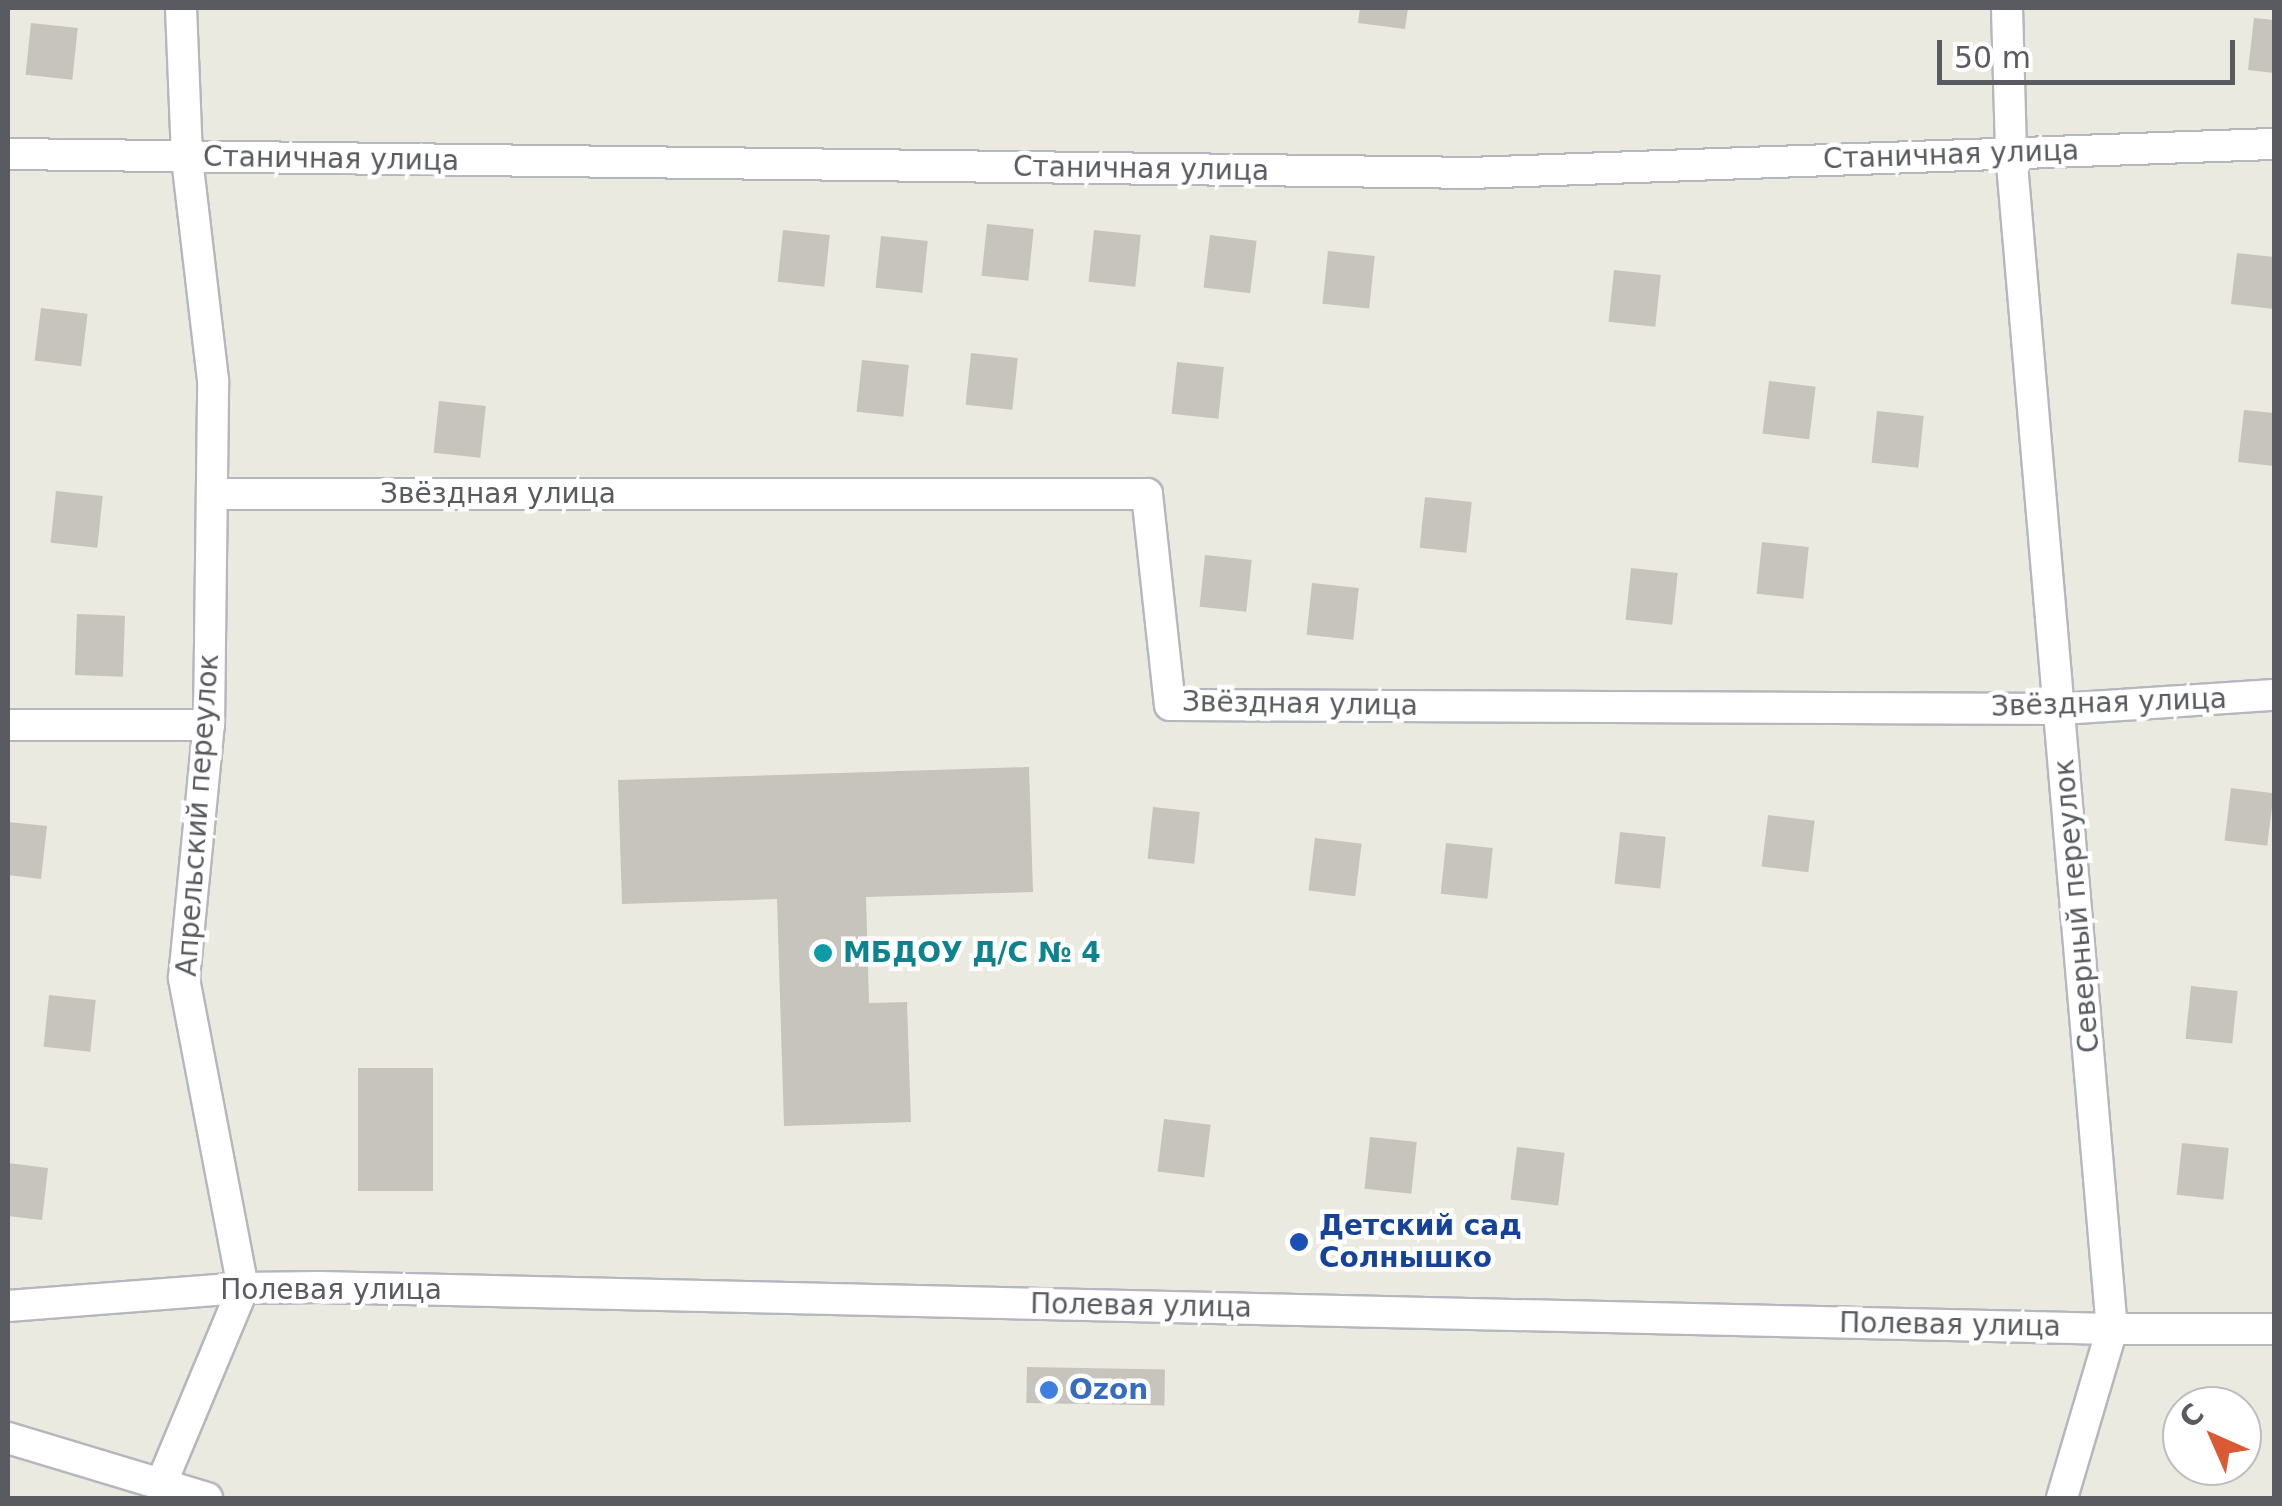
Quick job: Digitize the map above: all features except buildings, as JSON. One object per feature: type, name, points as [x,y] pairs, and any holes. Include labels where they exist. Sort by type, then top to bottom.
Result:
[{"type":"street","name":"Апрельский переулок","points":[[180,8],[188,157],[213,380],[209,725],[184,978],[243,1288]]},
{"type":"street","name":"Северный переулок","points":[[2007,8],[2010,152],[2112,1329],[2062,1498]]},
{"type":"street","name":"Станичная улица","points":[[8,154],[1470,173],[2274,144]]},
{"type":"street","name":"Звёздная улица","points":[[212,494],[1147,494],[1170,704],[2061,708],[2274,695]]},
{"type":"street","points":[[8,725],[209,725]]},
{"type":"street","points":[[162,1482],[243,1288]]},
{"type":"street","name":"Полевая улица","points":[[8,1306],[243,1288],[2112,1329],[2274,1328]]},
{"type":"street","points":[[8,1438],[207,1498]]},
{"type":"place","name":"МБДОУ Д/С № 4","points":[[823,953]]},
{"type":"place","name":"Детский сад Солнышко","points":[[1299,1242]]},
{"type":"place","name":"Ozon","points":[[1049,1390]]}]
